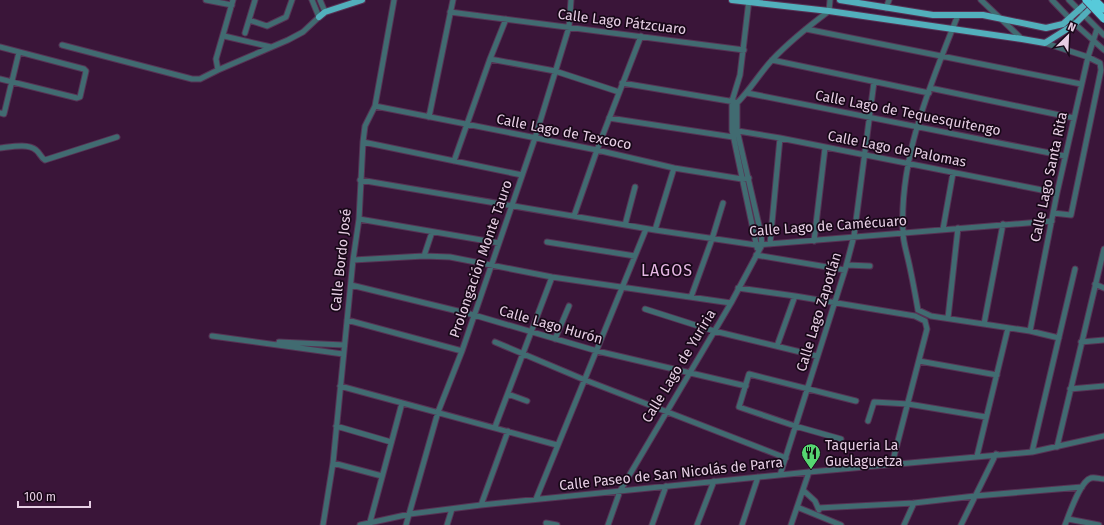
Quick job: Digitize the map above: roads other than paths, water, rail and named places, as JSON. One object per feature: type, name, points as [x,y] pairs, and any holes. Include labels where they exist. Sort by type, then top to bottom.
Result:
[{"type":"highway","points":[[1086,0],[1104,19]]},
{"type":"highway","points":[[1095,0],[1104,9]]},
{"type":"main road","points":[[319,17],[325,12],[343,3],[362,0]]},
{"type":"main road","points":[[732,0],[829,11],[952,28],[1022,38],[1045,44],[1074,24],[1090,0]]},
{"type":"main road","points":[[840,0],[933,15],[975,14],[1046,28],[1063,24],[1099,0]]},
{"type":"street","points":[[206,0],[232,3],[224,36],[216,59],[218,70]]},
{"type":"street","points":[[245,33],[255,0]]},
{"type":"street","points":[[249,20],[267,26],[286,17],[292,0]]},
{"type":"street","points":[[62,45],[192,79],[200,78],[288,40],[302,32],[319,17],[312,0]]},
{"type":"street","points":[[320,0],[325,12]]},
{"type":"street","name":"Calle Bordo José","points":[[323,525],[333,463],[358,219],[365,126],[375,106],[394,0]]},
{"type":"street","points":[[429,117],[453,0]]},
{"type":"street","name":"Prolongación Monte Tauro","points":[[406,525],[438,412],[462,350],[535,138],[569,27],[572,0]]},
{"type":"street","points":[[622,83],[735,102],[747,93],[772,60],[806,29],[829,11],[830,0]]},
{"type":"street","points":[[886,8],[889,0]]},
{"type":"street","points":[[981,0],[1022,38]]},
{"type":"street","points":[[1052,0],[1074,24],[1104,50]]},
{"type":"street","points":[[1069,0],[1104,35]]},
{"type":"street","points":[[749,1],[744,50],[735,102],[735,130],[733,137],[759,245]]},
{"type":"street","name":"Calle Lago Pátzcuaro","points":[[450,12],[744,50]]},
{"type":"street","points":[[915,316],[918,310],[903,233],[903,200],[909,164],[918,127],[929,91],[958,15]]},
{"type":"street","points":[[454,161],[490,59],[506,19]]},
{"type":"street","name":"Calle Lago Santa Rita","points":[[1030,331],[1065,156],[1081,84],[1097,28]]},
{"type":"street","points":[[806,29],[1081,84]]},
{"type":"street","points":[[224,36],[271,47]]},
{"type":"street","points":[[574,216],[597,150],[641,36]]},
{"type":"street","points":[[1045,44],[1088,57],[1100,63],[1102,70],[1071,215],[1053,213]]},
{"type":"street","points":[[0,47],[84,69],[86,71],[80,97],[77,98],[0,79]]},
{"type":"street","points":[[2,114],[19,52]]},
{"type":"street","points":[[490,59],[556,71],[619,92]]},
{"type":"street","points":[[772,60],[874,82],[1074,118]]},
{"type":"street","name":"Calle Lago Zapotlán","points":[[780,474],[846,268],[854,236],[874,82]]},
{"type":"street","name":"Calle Lago de Tequesquitengo","points":[[747,93],[1065,156]]},
{"type":"street","name":"Calle Lago de Texcoco","points":[[375,106],[597,150],[674,168],[742,179],[749,178]]},
{"type":"street","points":[[609,118],[733,137]]},
{"type":"street","points":[[735,130],[749,178],[759,245],[757,254],[846,268],[870,266]]},
{"type":"street","name":"Calle Lago de Palomas","points":[[735,130],[1057,193]]},
{"type":"street","points":[[0,148],[30,147],[37,150],[45,160],[117,137]]},
{"type":"street","points":[[770,244],[780,138]]},
{"type":"street","points":[[363,142],[522,175]]},
{"type":"street","points":[[814,241],[825,148]]},
{"type":"street","points":[[655,230],[674,168]]},
{"type":"street","points":[[943,229],[953,173]]},
{"type":"street","name":"Calle Lago de Camécuaro","points":[[360,180],[646,229],[759,245],[814,241],[854,236],[1052,221]]},
{"type":"street","points":[[625,225],[634,187]]},
{"type":"street","points":[[691,296],[712,239],[723,203]]},
{"type":"street","points":[[358,219],[499,243]]},
{"type":"street","points":[[984,324],[1003,224]]},
{"type":"street","points":[[948,318],[958,228]]},
{"type":"street","points":[[536,500],[621,287],[646,229]]},
{"type":"street","points":[[424,256],[432,232]]},
{"type":"street","points":[[547,242],[635,256]]},
{"type":"street","points":[[1057,447],[1081,342],[1096,284],[1102,270],[1104,248]]},
{"type":"street","name":"Calle Lago de Yuriria","points":[[608,525],[620,491],[731,303],[757,254]]},
{"type":"street","points":[[353,260],[424,256],[450,257],[552,277],[731,303]]},
{"type":"street","points":[[1032,452],[1075,269]]},
{"type":"street","points":[[496,427],[552,277]]},
{"type":"street","points":[[1096,284],[1104,288]]},
{"type":"street","name":"Calle Lago Hurón","points":[[351,285],[474,315],[597,350],[746,386]]},
{"type":"street","points":[[738,288],[915,316],[925,321],[927,329],[892,464]]},
{"type":"street","points":[[777,346],[795,296]]},
{"type":"street","points":[[555,339],[569,306]]},
{"type":"street","points":[[645,309],[714,331],[817,356]]},
{"type":"street","points":[[918,310],[932,316],[1030,331],[1059,338]]},
{"type":"street","points":[[925,321],[932,316]]},
{"type":"street","points":[[347,320],[462,350]]},
{"type":"street","points":[[977,456],[1008,328]]},
{"type":"street","points":[[212,336],[343,354]]},
{"type":"street","points":[[1081,342],[1104,340]]},
{"type":"street","points":[[268,343],[288,342],[344,345]]},
{"type":"street","points":[[495,342],[585,380],[786,458]]},
{"type":"street","points":[[919,361],[997,375]]},
{"type":"street","points":[[841,439],[739,407],[749,374],[856,401]]},
{"type":"street","points":[[340,386],[558,445]]},
{"type":"street","points":[[1070,389],[1104,386]]},
{"type":"street","points":[[508,394],[526,401]]},
{"type":"street","points":[[868,422],[874,402],[908,404],[986,418]]},
{"type":"street","points":[[370,522],[402,403]]},
{"type":"street","points":[[336,426],[391,442]]},
{"type":"street","points":[[481,505],[508,431]]},
{"type":"street","name":"Calle Paseo de San Nicolás de Parra","points":[[360,525],[410,514],[481,505],[780,474],[1032,452],[1104,436]]},
{"type":"street","points":[[961,525],[996,454]]},
{"type":"street","points":[[333,463],[382,476]]},
{"type":"street","points":[[791,525],[809,472]]},
{"type":"street","points":[[742,525],[758,477]]},
{"type":"street","points":[[1065,525],[1086,480],[1092,478],[1104,479]]},
{"type":"street","points":[[697,525],[714,481]]},
{"type":"street","points":[[652,525],[666,486]]},
{"type":"street","points":[[818,508],[914,503],[1082,487]]},
{"type":"street","points":[[803,490],[815,501],[821,517]]},
{"type":"street","points":[[904,525],[914,503]]},
{"type":"street","points":[[797,507],[841,525]]},
{"type":"street","points":[[447,525],[452,509]]},
{"type":"street","points":[[1068,519],[1099,525]]},
{"type":"street","points":[[546,522],[557,525]]},
{"type":"place","name":"Taqueria La Guelaguetza","points":[[811,470]]},
{"type":"district","name":"LAGOS","points":[[667,270]]}]
